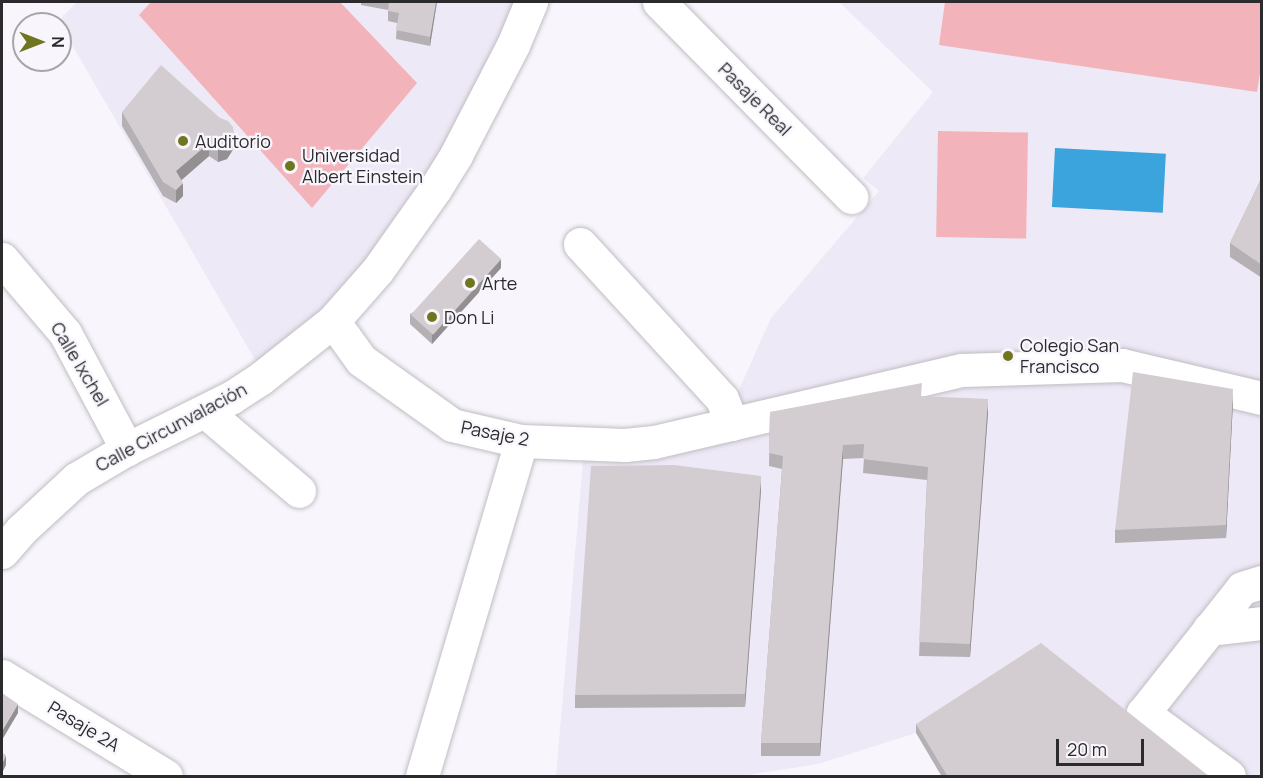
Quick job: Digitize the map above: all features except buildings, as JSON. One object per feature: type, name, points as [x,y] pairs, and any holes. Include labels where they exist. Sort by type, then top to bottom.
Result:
[{"type":"street","name":"Calle Circunvalación","points":[[2,552],[21,530],[76,479],[127,448],[206,412],[261,378],[333,321],[377,271],[435,189],[508,55],[531,2]]},
{"type":"street","name":"Pasaje Real","points":[[659,2],[851,196]]},
{"type":"street","points":[[580,244],[722,399],[732,424]]},
{"type":"street","name":"Calle Ixchel","points":[[2,259],[65,333],[127,448]]},
{"type":"street","name":"Pasaje 2","points":[[333,321],[361,360],[452,425],[521,441],[638,444],[962,370],[1122,364],[1262,398]]},
{"type":"street","points":[[206,412],[299,490]]},
{"type":"street","points":[[422,777],[521,441]]},
{"type":"street","points":[[1229,777],[1143,712],[1242,588],[1262,582]]},
{"type":"street","points":[[1209,629],[1262,623]]},
{"type":"street","name":"Pasaje 2A","points":[[2,676],[166,777]]},
{"type":"shaded area","name":"Universidad Albert Einstein","points":[[77,2],[519,2],[397,234],[261,370],[72,45],[72,12],[67,12]]},
{"type":"shaded area","points":[[151,2],[340,2],[417,83],[312,208],[139,15]]},
{"type":"shaded area","name":"Colegio San Francisco","points":[[839,2],[1261,2],[1261,776],[1198,776],[916,733],[818,764],[741,776],[556,776],[583,460],[651,458],[752,436],[737,394],[771,318],[879,191],[863,178],[933,92]]},
{"type":"shaded area","points":[[945,2],[1261,2],[1262,60],[1257,92],[939,45]]},
{"type":"shaded area","points":[[938,131],[1028,133],[1026,239],[936,237]]},
{"type":"water","points":[[1055,148],[1166,154],[1163,213],[1052,207]]},
{"type":"place","name":"Auditorio","points":[[183,141]]},
{"type":"place","name":"Universidad Albert Einstein","points":[[290,166]]},
{"type":"place","name":"Arte","points":[[470,283]]},
{"type":"place","name":"Don Li","points":[[432,317]]},
{"type":"place","name":"Colegio San Francisco","points":[[1008,356]]}]
